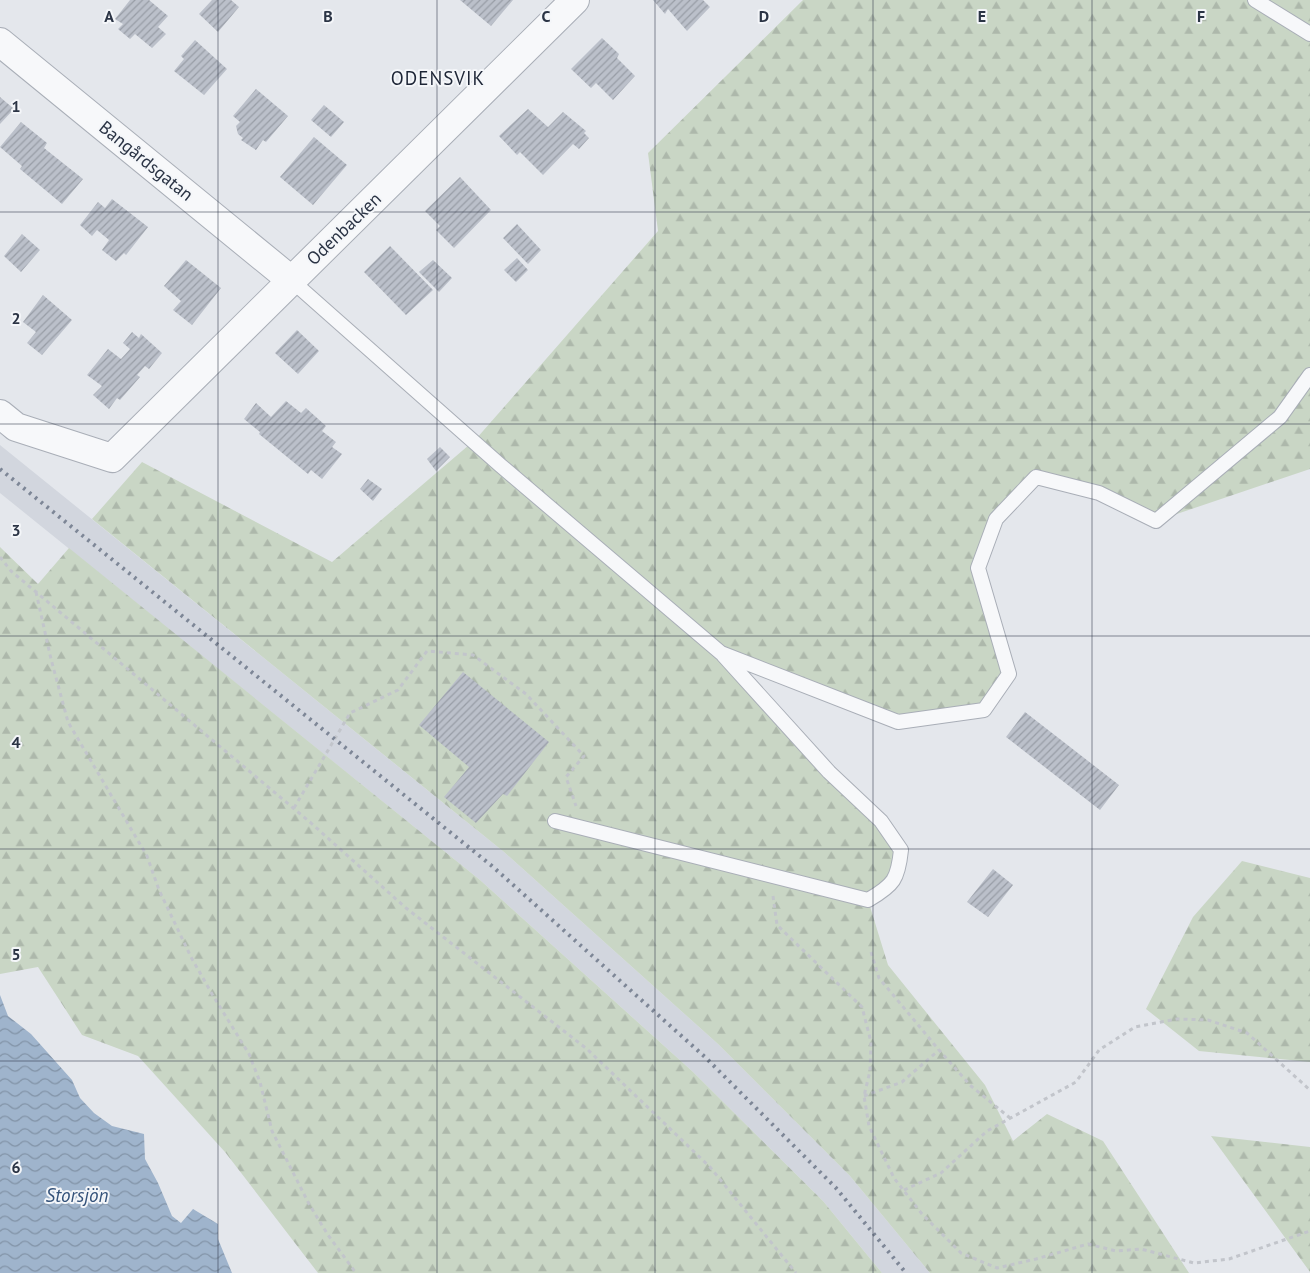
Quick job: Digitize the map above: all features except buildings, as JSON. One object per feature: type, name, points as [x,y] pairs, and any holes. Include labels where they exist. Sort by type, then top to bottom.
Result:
[{"type":"street","name":"Odenbacken","points":[[0,414],[16,427],[112,458],[575,0]]},
{"type":"street","name":"Bangårdsgatan","points":[[0,42],[291,280]]},
{"type":"lane","points":[[1255,0],[1310,34]]},
{"type":"lane","points":[[291,280],[500,465],[721,653],[829,772],[881,821],[901,850],[899,872],[886,890],[868,900],[555,821]]},
{"type":"lane","points":[[721,653],[898,722],[984,710],[1009,674],[978,568],[996,519],[1029,484],[1036,477],[1099,493],[1156,520],[1280,417],[1310,375]]},
{"type":"path","points":[[0,557],[11,571],[294,808],[406,908],[587,1049],[710,1167],[796,1273]]},
{"type":"path","points":[[36,592],[68,722],[147,856],[159,890],[191,957],[249,1054],[260,1082],[272,1131],[309,1204],[328,1235],[356,1273]]},
{"type":"path","points":[[294,808],[350,713],[398,690],[426,651],[472,655],[526,694],[584,756],[566,777],[583,828]]},
{"type":"path","points":[[786,880],[772,895],[777,925],[862,1007],[871,1042],[870,1071],[864,1096],[869,1126],[894,1178],[922,1214],[961,1253],[998,1268],[1088,1244],[1116,1251],[1141,1249],[1194,1263],[1229,1259],[1310,1231]]},
{"type":"path","points":[[871,952],[879,978],[939,1050],[971,1086],[1010,1118]]},
{"type":"path","points":[[904,1190],[941,1173],[987,1131],[1076,1082],[1099,1050],[1135,1028],[1177,1019],[1208,1020],[1247,1033],[1310,1090]]},
{"type":"path","points":[[864,1096],[902,1082],[939,1050]]},
{"type":"shaded area","points":[[0,445],[504,852],[718,1044],[850,1176],[930,1273],[882,1273],[823,1201],[692,1071],[480,880],[0,493]]},
{"type":"green space","points":[[803,0],[1310,0],[1310,469],[1156,521],[1036,477],[996,519],[978,568],[1009,674],[984,710],[898,722],[722,653],[901,850],[899,872],[868,900],[888,965],[985,1085],[1013,1141],[1047,1114],[1103,1141],[1189,1273],[930,1273],[850,1176],[718,1044],[504,852],[92,519],[142,462],[332,562],[476,439],[658,231],[648,153]]},
{"type":"green space","points":[[0,547],[38,584],[69,548],[480,880],[692,1071],[823,1201],[882,1273],[318,1273],[225,1152],[138,1056],[82,1035],[38,967],[0,974]]},
{"type":"green space","points":[[1242,861],[1310,878],[1310,1062],[1199,1051],[1146,1009],[1193,917]]},
{"type":"green space","points":[[1211,1136],[1310,1147],[1310,1272]]},
{"type":"water","name":"Storsjön","points":[[0,995],[8,1016],[31,1034],[72,1080],[80,1098],[94,1113],[112,1126],[144,1134],[145,1159],[172,1216],[181,1223],[193,1209],[218,1224],[218,1239],[232,1273],[0,1273]]},
{"type":"railway","points":[[0,469],[492,866],[705,1057],[836,1188],[906,1273]]},
{"type":"district","name":"ODENSVIK","points":[[438,78]]}]
